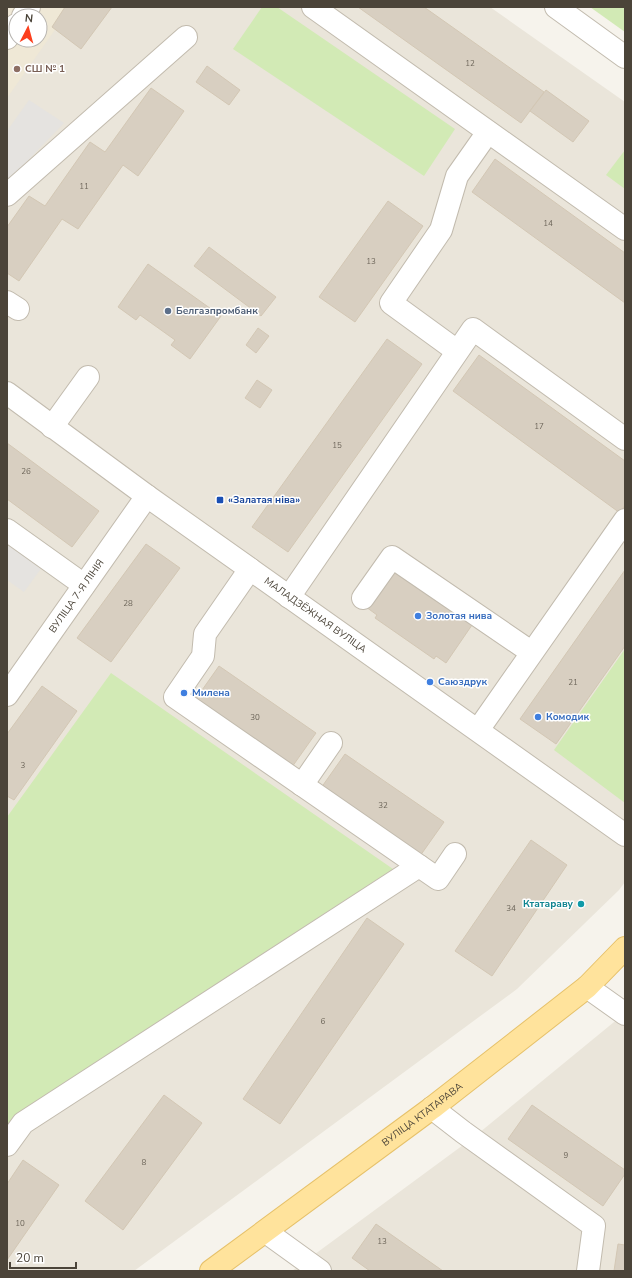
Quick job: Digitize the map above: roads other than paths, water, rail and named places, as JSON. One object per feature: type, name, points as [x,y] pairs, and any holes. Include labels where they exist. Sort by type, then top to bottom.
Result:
[{"type":"main road","name":"ВУЛІЦА КТАТАРАВА","points":[[211,1271],[266,1232],[432,1108],[587,987],[625,948]]},
{"type":"street","points":[[313,7],[625,230]]},
{"type":"street","points":[[556,7],[625,57]]},
{"type":"street","points":[[7,195],[186,37]]},
{"type":"street","points":[[457,352],[391,303],[441,230],[457,176],[488,132]]},
{"type":"street","points":[[289,597],[473,329],[625,439]]},
{"type":"street","points":[[52,427],[88,377]]},
{"type":"street","name":"МАЛАДЗЁЖНАЯ ВУЛІЦА","points":[[7,393],[147,496],[625,835]]},
{"type":"street","name":"ВУЛІЦА 7-Я ЛІНІЯ","points":[[7,695],[147,496]]},
{"type":"street","points":[[478,730],[531,652],[625,520]]},
{"type":"street","points":[[7,530],[84,585]]},
{"type":"street","points":[[363,598],[392,557],[531,652]]},
{"type":"street","points":[[250,569],[205,634],[203,656],[175,697],[438,879],[455,854]]},
{"type":"street","points":[[302,785],[331,743]]},
{"type":"street","points":[[7,1145],[23,1123],[419,866]]},
{"type":"street","points":[[587,987],[625,1014]]},
{"type":"street","points":[[432,1108],[594,1226],[588,1271]]},
{"type":"street","points":[[266,1232],[320,1271]]},
{"type":"place","name":"СШ № 1","points":[[17,69]]},
{"type":"place","name":"Белгазпромбанк","points":[[168,311]]},
{"type":"place","name":"«Залатая ніва»","points":[[220,500]]},
{"type":"place","name":"Золотая нива","points":[[418,616]]},
{"type":"place","name":"Саюздрук","points":[[430,682]]},
{"type":"place","name":"Милена","points":[[184,693]]},
{"type":"place","name":"Комодик","points":[[538,717]]},
{"type":"place","name":"Ктатараву","points":[[581,904]]}]
